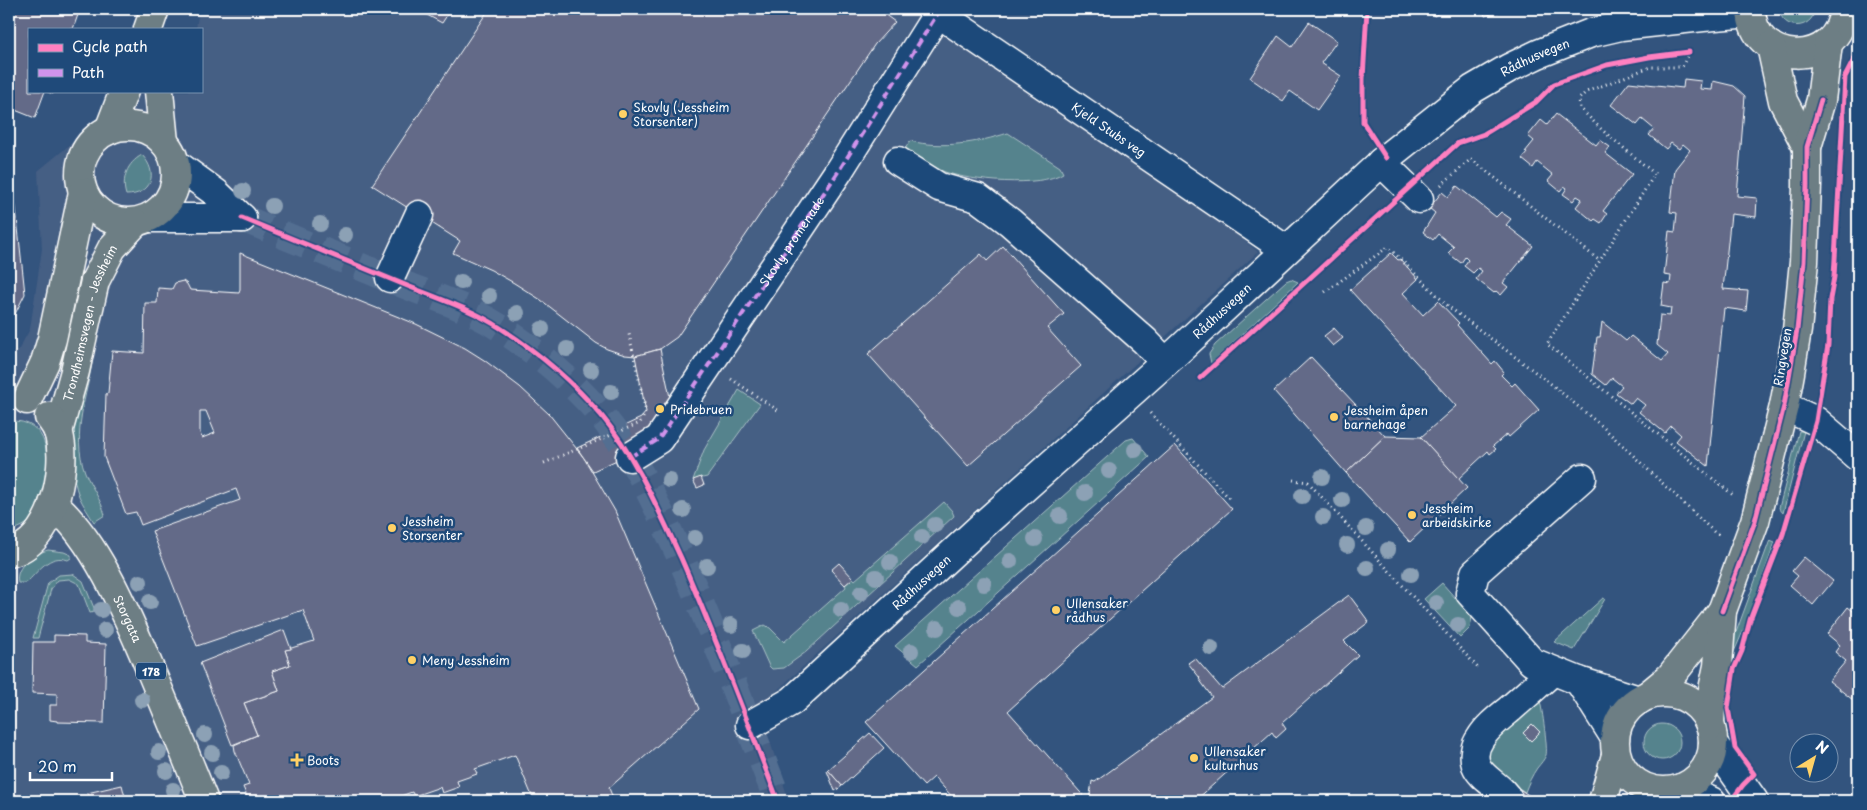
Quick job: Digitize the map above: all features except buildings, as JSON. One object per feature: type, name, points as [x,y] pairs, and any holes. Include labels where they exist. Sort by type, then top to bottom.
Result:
[{"type":"main road","name":"Ringvegen","points":[[1666,794],[1690,784],[1702,773],[1709,762],[1712,734],[1711,699],[1718,666],[1722,611],[1755,521],[1784,406],[1797,330],[1804,262],[1807,202],[1806,147],[1821,100],[1828,43],[1840,28],[1844,9]]},
{"type":"main road","name":"Ringvegen","points":[[1751,11],[1757,32],[1771,46],[1784,101],[1806,147]]},
{"type":"main road","points":[[1771,46],[1782,52],[1794,54],[1812,52],[1828,43]]},
{"type":"main road","points":[[108,130],[124,92]]},
{"type":"main road","points":[[159,92],[176,177],[174,190],[169,201],[160,211],[142,220],[119,222],[104,216],[91,206],[83,192],[80,178],[81,163],[86,149],[96,138],[108,130],[123,126],[138,127],[152,132],[170,153]]},
{"type":"main road","points":[[11,558],[37,535],[53,504],[61,469],[58,432],[50,418],[18,400],[45,362],[52,339],[83,192]]},
{"type":"main road","name":"Trondheimsvegen - Jessheim","points":[[58,432],[75,371],[95,281],[112,248],[142,220]]},
{"type":"main road","name":"Storgata","points":[[53,504],[66,515],[118,594],[204,801]]},
{"type":"main road","name":"Ringvegen","points":[[1603,801],[1616,747],[1618,724],[1623,715],[1670,677],[1722,611]]},
{"type":"main road","points":[[1643,698],[1660,693],[1678,695],[1691,701],[1703,712],[1712,734]]},
{"type":"main road","points":[[1616,747],[1625,773],[1633,780],[1650,789],[1666,794]]},
{"type":"street","name":"Rådhusvegen","points":[[750,725],[792,701],[983,525],[1165,362],[1381,162],[1473,89],[1509,68],[1572,39],[1620,26],[1751,11]]},
{"type":"street","name":"Kjeld Stubs veg","points":[[948,14],[1285,250]]},
{"type":"street","name":"Skovly promenade","points":[[630,457],[660,439],[838,172],[948,14]]},
{"type":"street","points":[[142,220],[242,218],[170,153]]},
{"type":"street","points":[[898,161],[939,188],[978,198],[1010,222],[1145,341],[1165,362]]},
{"type":"street","points":[[1381,162],[1417,197]]},
{"type":"street","points":[[390,278],[419,215]]},
{"type":"street","points":[[1784,406],[1816,421],[1858,457]]},
{"type":"street","points":[[1582,478],[1475,572],[1470,594],[1532,662],[1579,681],[1643,698]]},
{"type":"street","points":[[1508,801],[1506,794],[1476,766],[1474,756],[1476,747],[1480,738],[1490,726],[1553,671]]},
{"type":"street","points":[[1579,681],[1616,747]]},
{"type":"street","points":[[1712,734],[1754,801]]},
{"type":"street","points":[[1666,794],[1711,801]]},
{"type":"path","points":[[1681,53],[1689,52]]},
{"type":"path","points":[[1689,52],[1682,67],[1650,67],[1586,92],[1579,99],[1580,108],[1602,130],[1655,174],[1547,344],[1733,495]]},
{"type":"path","points":[[1417,197],[1437,188],[1471,159],[1600,261]]},
{"type":"path","points":[[1325,292],[1388,247],[1449,307],[1551,384],[1604,428],[1714,532],[1722,536]]},
{"type":"path","points":[[544,463],[640,422],[646,412],[629,334]]},
{"type":"path","points":[[742,385],[779,411]]},
{"type":"path","points":[[1150,413],[1229,498]]},
{"type":"path","points":[[1293,480],[1308,482],[1478,668]]},
{"type":"path","points":[[744,801],[756,799]]},
{"type":"shaded area","points":[[199,9],[931,9],[1094,116],[1258,252],[759,707],[789,801],[9,801],[9,354],[19,349],[30,329],[42,249],[38,171],[134,92],[202,92],[202,28],[196,28]]},
{"type":"green space","points":[[1779,9],[1815,9],[1809,21],[1797,26],[1785,21]]},
{"type":"green space","points":[[1008,133],[1060,167],[1063,173],[1052,178],[1022,182],[971,178],[940,170],[905,149],[910,141],[935,145],[960,144]]},
{"type":"green space","points":[[142,155],[150,169],[150,182],[142,191],[126,195],[124,183],[126,172],[132,162]]},
{"type":"green space","points":[[1291,279],[1298,282],[1211,363],[1209,354],[1215,345],[1286,281]]},
{"type":"green space","points":[[88,356],[93,358],[81,415],[81,458],[85,472],[105,515],[94,522],[79,496],[74,480],[72,463],[74,426]]},
{"type":"green space","points":[[739,390],[760,404],[707,477],[693,480],[704,450]]},
{"type":"green space","points":[[9,421],[23,422],[33,427],[40,434],[47,454],[47,465],[41,498],[35,514],[25,525],[9,530]]},
{"type":"green space","points":[[1799,431],[1804,431],[1783,513],[1779,508]]},
{"type":"green space","points":[[1133,438],[1149,457],[918,665],[895,646],[1126,440]]},
{"type":"green space","points":[[944,502],[954,516],[806,652],[784,668],[772,669],[769,666],[753,631],[765,625],[784,642],[846,587],[845,585],[853,578],[855,580]]},
{"type":"green space","points":[[1770,540],[1775,542],[1744,629],[1730,661],[1734,638]]},
{"type":"green space","points":[[48,550],[64,552],[71,555],[71,558],[68,560],[55,559],[50,561],[26,583],[18,583],[19,571],[22,566],[37,554]]},
{"type":"green space","points":[[73,574],[83,581],[94,608],[97,607],[99,611],[90,613],[79,584],[69,579],[58,580],[51,589],[38,638],[33,638],[48,583],[59,575]]},
{"type":"green space","points":[[1442,583],[1472,617],[1470,628],[1460,638],[1424,599]]},
{"type":"green space","points":[[1603,598],[1605,599],[1574,650],[1554,642]]},
{"type":"green space","points":[[1540,701],[1543,720],[1546,755],[1533,774],[1525,792],[1501,776],[1486,758],[1488,744]]},
{"type":"green space","points":[[1662,724],[1669,725],[1675,729],[1679,735],[1679,749],[1675,755],[1669,759],[1662,760],[1655,759],[1649,755],[1645,749],[1644,742],[1645,735],[1649,729],[1655,725]]},
{"type":"tunnel","points":[[242,218],[481,317],[516,338],[542,358],[590,403],[614,431],[625,448],[646,484],[664,521],[707,618],[778,801]]},
{"type":"marked path","points":[[630,457],[659,439],[838,172],[938,13]]},
{"type":"cycle path","points":[[1367,9],[1363,79],[1363,122],[1386,158]]},
{"type":"cycle path","points":[[1200,378],[1458,143],[1484,134],[1536,102],[1554,84],[1607,65],[1689,52]]},
{"type":"cycle path","points":[[1731,801],[1754,774],[1735,748],[1728,708],[1734,669],[1742,651],[1750,620],[1783,534],[1816,421],[1828,345],[1830,299],[1834,277],[1845,77],[1858,52]]},
{"type":"cycle path","points":[[1722,611],[1755,521],[1784,406],[1797,330],[1804,262],[1807,147],[1821,100]]},
{"type":"cycle path","points":[[242,218],[481,317],[516,338],[542,358],[590,403],[614,431],[625,448],[646,484],[664,521],[707,618],[778,801]]},
{"type":"place","name":"Skovly (Jessheim Storsenter)","points":[[623,114]]},
{"type":"place","name":"Pridebruen","points":[[660,409]]},
{"type":"place","name":"Jessheim åpen barnehage","points":[[1334,417]]},
{"type":"place","name":"Jessheim arbeidskirke","points":[[1412,515]]},
{"type":"place","name":"Jessheim Storsenter","points":[[392,528]]},
{"type":"place","name":"Ullensaker rådhus","points":[[1056,610]]},
{"type":"place","name":"Meny Jessheim","points":[[412,660]]},
{"type":"place","name":"Ullensaker kulturhus","points":[[1194,758]]},
{"type":"place","name":"Boots","points":[[297,760]]}]
